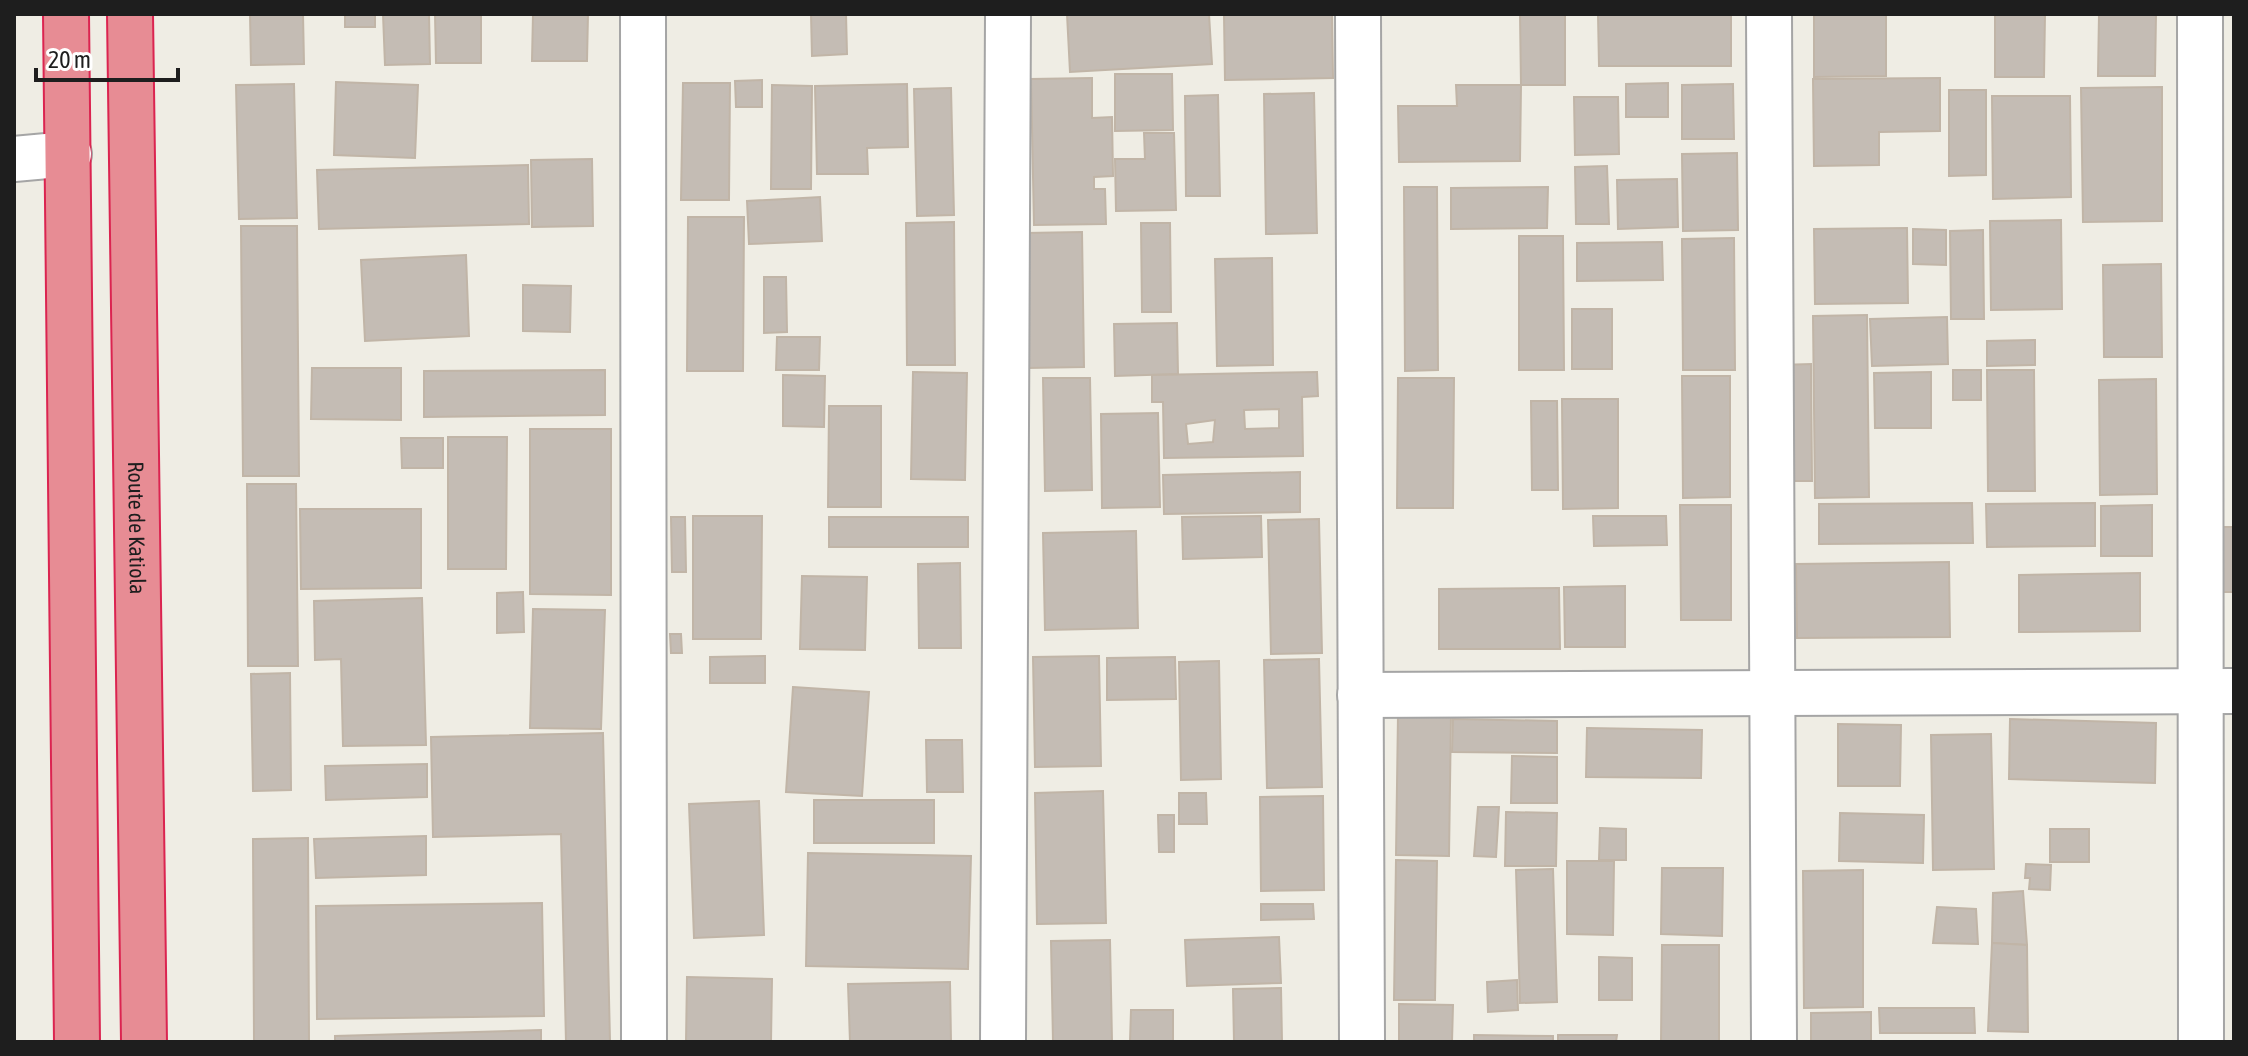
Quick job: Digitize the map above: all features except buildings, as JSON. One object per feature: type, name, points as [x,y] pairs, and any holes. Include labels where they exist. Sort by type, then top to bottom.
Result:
[{"type":"highway","points":[[66,14],[77,1042]]},
{"type":"highway","name":"Route de Katiola","points":[[130,14],[144,1042]]},
{"type":"street","points":[[643,14],[644,1042]]},
{"type":"street","points":[[1003,1042],[1008,14]]},
{"type":"street","points":[[1358,14],[1362,1042]]},
{"type":"street","points":[[1769,14],[1774,1042]]},
{"type":"street","points":[[2200,14],[2217,691],[2201,1042]]},
{"type":"street","points":[[14,159],[69,154]]},
{"type":"street","points":[[1360,695],[2217,691]]}]
